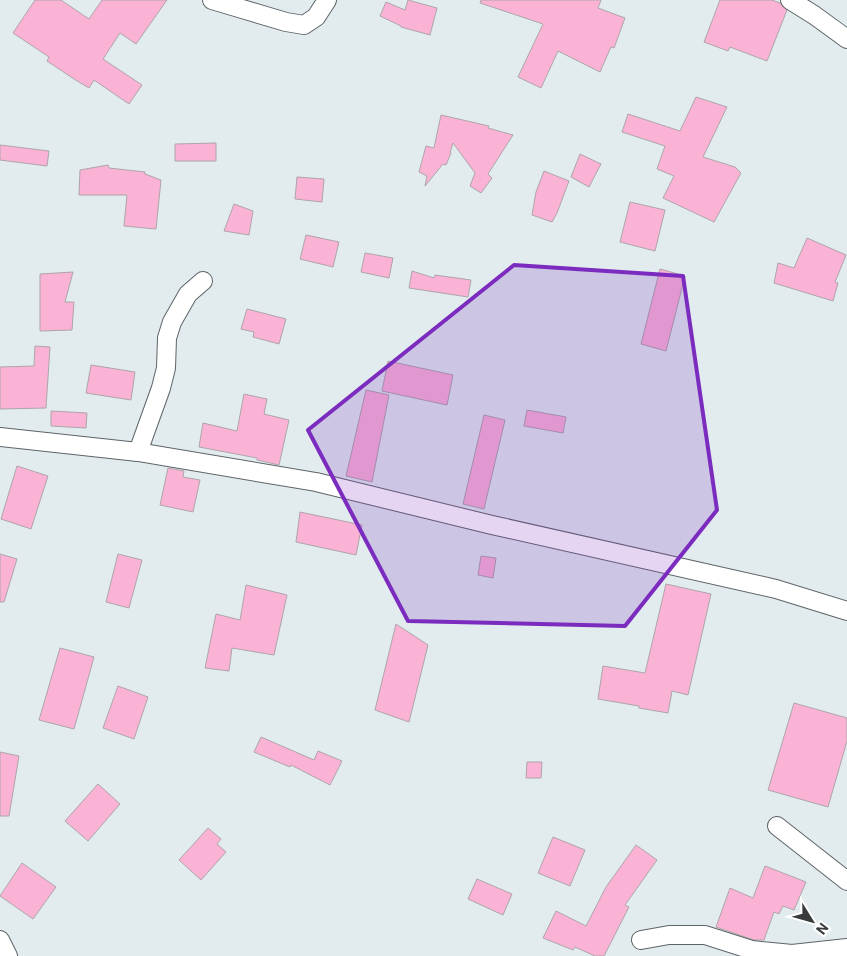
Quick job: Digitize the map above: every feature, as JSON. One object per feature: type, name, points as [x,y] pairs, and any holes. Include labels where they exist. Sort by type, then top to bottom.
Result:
[{"type":"street","points":[[212,0],[227,6],[304,25],[316,17],[327,0]]},
{"type":"street","points":[[790,0],[847,39]]},
{"type":"street","points":[[138,452],[161,388],[166,368],[167,338],[172,322],[188,294],[203,281]]},
{"type":"street","points":[[0,437],[138,452],[316,482],[492,525],[776,589],[847,611]]},
{"type":"street","points":[[777,826],[847,881]]},
{"type":"street","points":[[641,940],[669,935],[705,935],[752,950],[792,954],[847,948]]},
{"type":"street","points":[[0,940],[8,956]]},
{"type":"highlighted area","points":[[514,265],[683,276],[717,510],[625,626],[408,621],[308,430]]},
{"type":"building","points":[[35,0],[61,0],[89,19],[102,0],[167,0],[136,44],[120,33],[103,59],[142,85],[129,104],[94,80],[89,88],[74,79],[47,61],[49,57],[13,33]]},
{"type":"building","points":[[408,0],[437,8],[430,35],[401,27],[380,16],[386,2],[405,10]]},
{"type":"building","points":[[481,0],[601,0],[598,8],[625,18],[614,48],[611,47],[600,72],[558,51],[541,88],[518,77],[543,24],[480,3]]},
{"type":"building","points":[[720,0],[772,0],[780,3],[787,10],[767,61],[730,47],[728,51],[704,42]]},
{"type":"building","points":[[696,97],[727,107],[703,157],[735,167],[741,173],[714,222],[663,198],[674,176],[657,169],[665,146],[622,132],[628,114],[680,131]]},
{"type":"building","points":[[441,115],[489,126],[488,128],[513,135],[488,174],[492,178],[481,193],[470,186],[475,173],[453,143],[446,165],[443,164],[425,186],[427,176],[419,172],[426,146],[434,148]]},
{"type":"building","points":[[216,143],[216,161],[175,161],[175,144]]},
{"type":"building","points":[[0,145],[49,151],[47,166],[0,160]]},
{"type":"building","points":[[580,154],[601,164],[589,187],[571,177]]},
{"type":"building","points":[[108,165],[109,168],[145,172],[145,174],[161,180],[156,229],[124,226],[127,195],[79,195],[80,170]]},
{"type":"building","points":[[544,171],[569,181],[552,222],[532,215],[536,192]]},
{"type":"building","points":[[297,177],[324,179],[322,202],[295,199]]},
{"type":"building","points":[[630,202],[665,210],[655,251],[620,242]]},
{"type":"building","points":[[234,204],[253,211],[249,235],[224,231]]},
{"type":"building","points":[[306,235],[339,242],[333,267],[300,259]]},
{"type":"building","points":[[807,238],[846,255],[835,282],[838,283],[833,301],[774,283],[778,263],[794,268]]},
{"type":"building","points":[[365,253],[393,258],[389,278],[361,272]]},
{"type":"building","points":[[660,269],[685,276],[666,351],[641,344]]},
{"type":"building","points":[[412,271],[434,278],[435,275],[471,280],[468,297],[409,288]]},
{"type":"building","points":[[73,272],[65,302],[74,302],[72,330],[40,331],[40,274]]},
{"type":"building","points":[[247,309],[286,319],[279,344],[253,337],[254,332],[241,329]]},
{"type":"building","points":[[35,346],[50,347],[46,408],[0,409],[0,367],[34,366]]},
{"type":"building","points":[[388,361],[453,375],[447,405],[382,391]]},
{"type":"building","points":[[91,365],[135,372],[131,400],[86,393]]},
{"type":"building","points":[[366,390],[389,395],[372,482],[346,476]]},
{"type":"building","points":[[244,394],[267,399],[264,414],[289,420],[279,465],[257,460],[257,458],[199,447],[203,423],[237,431]]},
{"type":"building","points":[[527,410],[566,417],[563,433],[524,426]]},
{"type":"building","points":[[51,411],[87,413],[86,428],[51,426]]},
{"type":"building","points":[[484,415],[505,420],[484,509],[463,504]]},
{"type":"building","points":[[17,466],[48,476],[31,529],[1,519]]},
{"type":"building","points":[[168,468],[184,471],[183,477],[200,480],[193,512],[160,505]]},
{"type":"building","points":[[300,512],[362,525],[356,555],[296,542]]},
{"type":"building","points":[[0,554],[17,559],[4,602],[0,602]]},
{"type":"building","points":[[118,554],[142,560],[129,608],[106,602]]},
{"type":"building","points":[[481,556],[496,558],[493,578],[478,575]]},
{"type":"building","points":[[666,584],[711,594],[688,695],[672,691],[668,713],[598,699],[603,666],[645,673]]},
{"type":"building","points":[[246,585],[287,595],[274,655],[232,648],[229,671],[205,668],[216,614],[240,620]]},
{"type":"building","points":[[396,624],[428,645],[409,722],[375,710]]},
{"type":"building","points":[[60,648],[94,657],[74,729],[39,720]]},
{"type":"building","points":[[118,686],[148,697],[134,739],[103,728]]},
{"type":"building","points":[[794,703],[847,718],[847,741],[828,807],[768,790]]},
{"type":"building","points":[[261,737],[314,760],[318,751],[342,761],[330,785],[291,765],[290,767],[254,752]]},
{"type":"building","points":[[0,752],[19,756],[9,816],[0,816]]},
{"type":"building","points":[[527,762],[542,762],[541,778],[526,778]]},
{"type":"building","points":[[98,784],[120,804],[88,841],[65,821]]},
{"type":"building","points":[[208,828],[221,839],[217,844],[226,852],[201,880],[179,860]]},
{"type":"building","points":[[553,837],[585,850],[570,886],[538,873]]},
{"type":"building","points":[[636,845],[657,860],[625,905],[629,907],[604,956],[595,956],[575,947],[573,950],[543,938],[556,911],[586,926],[606,887]]},
{"type":"building","points":[[22,863],[56,887],[33,919],[0,896]]},
{"type":"building","points":[[765,866],[806,882],[794,910],[783,906],[779,914],[774,912],[764,940],[754,940],[716,927],[730,888],[753,898]]},
{"type":"building","points":[[477,879],[512,894],[503,915],[468,899]]}]
